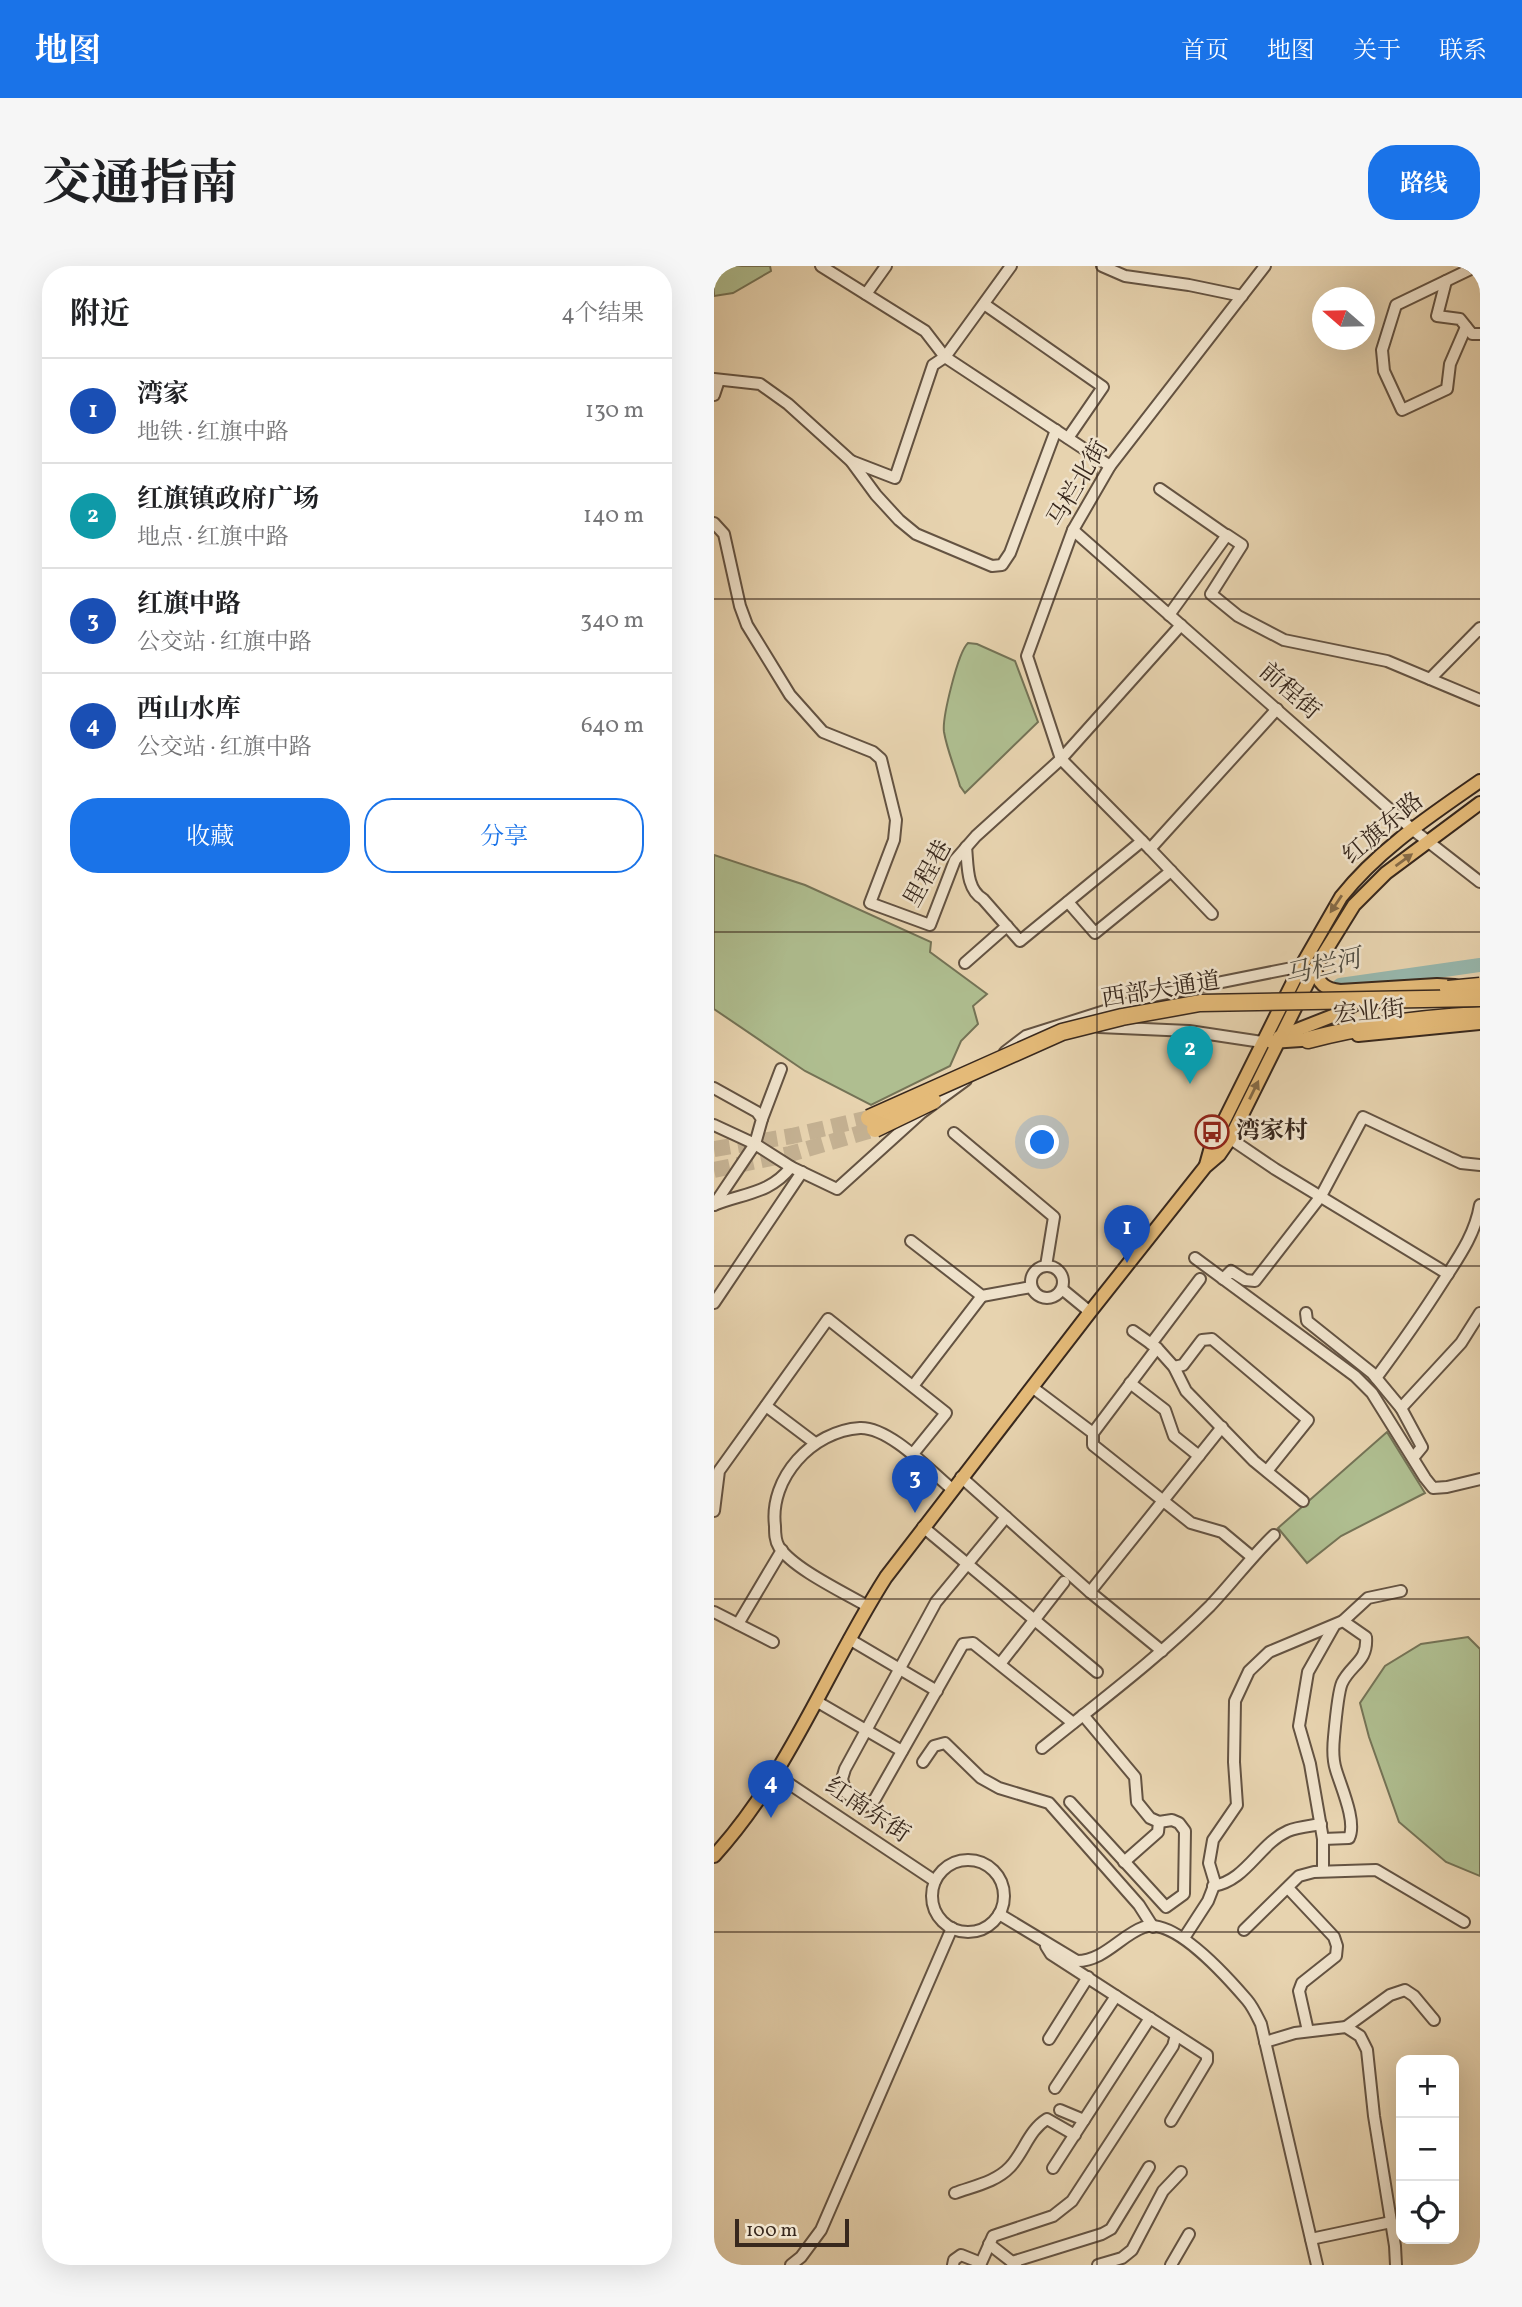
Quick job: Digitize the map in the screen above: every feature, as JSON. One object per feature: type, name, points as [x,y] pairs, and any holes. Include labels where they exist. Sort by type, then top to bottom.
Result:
[{"type":"highway","points":[[1378,992],[1480,986]]},
{"type":"highway","name":"西部大通道","points":[[1480,998],[1200,1003],[1122,1017],[1062,1032],[872,1123],[1064,1038],[1124,1023],[1201,1010],[1480,1005]]},
{"type":"highway","points":[[1308,1040],[1381,1023],[1480,1015]]},
{"type":"main road","name":"红旗东路","points":[[1274,1037],[1300,969],[1330,914],[1349,887],[1380,855],[1412,829],[1480,781]]},
{"type":"main road","name":"红旗东路","points":[[1274,1037],[1353,905],[1386,873],[1480,803]]},
{"type":"main road","name":"宏业街","points":[[1315,968],[1319,982],[1325,988],[1378,992]]},
{"type":"main road","points":[[714,1856],[776,1775],[867,1605],[886,1577],[1090,1312],[1205,1167],[1219,1155],[1225,1135],[1274,1037],[1326,1019],[1378,992]]},
{"type":"main road","name":"宏业街","points":[[1274,1037],[1308,1040],[1480,1023]]},
{"type":"street","points":[[821,266],[925,331],[945,357],[1110,466]]},
{"type":"street","points":[[866,294],[886,266]]},
{"type":"street","points":[[851,461],[895,478],[933,365],[945,357],[1011,266]]},
{"type":"street","points":[[1102,266],[1125,276],[1242,296]]},
{"type":"street","name":"马栏北街","points":[[1061,758],[1027,656],[1073,530],[1110,466],[1265,266]]},
{"type":"street","points":[[1466,327],[1450,364],[1447,389],[1402,410],[1384,371],[1381,351],[1396,305],[1477,266]]},
{"type":"street","points":[[1446,281],[1437,316],[1460,319],[1472,334],[1480,334]]},
{"type":"street","points":[[984,304],[1103,387],[1068,438]]},
{"type":"street","points":[[714,395],[717,380],[760,384],[788,404],[851,461],[876,495],[916,534],[992,566],[1002,565],[1010,553],[1056,430]]},
{"type":"street","points":[[1160,489],[1241,545],[1211,594],[1238,616],[1284,640],[1387,661],[1480,699]]},
{"type":"street","name":"里程巷","points":[[714,523],[724,534],[740,606],[747,625],[790,695],[823,732],[873,752],[881,759],[896,820],[894,840],[870,903],[930,925],[956,860],[976,836],[1061,758],[1181,625]]},
{"type":"street","name":"前程街","points":[[1073,530],[1412,829],[1480,883]]},
{"type":"street","points":[[1169,615],[1226,536]]},
{"type":"street","points":[[1430,679],[1480,628]]},
{"type":"street","points":[[966,848],[974,894],[983,899],[1020,941],[1146,845],[1276,709]]},
{"type":"street","points":[[1061,758],[1212,914]]},
{"type":"street","points":[[1068,902],[1095,933],[1171,871]]},
{"type":"street","points":[[965,963],[1007,926]]},
{"type":"street","points":[[714,1125],[837,1189],[921,1113],[1026,1036],[1152,996],[1300,969]]},
{"type":"street","points":[[1061,1025],[1274,1037]]},
{"type":"street","points":[[714,1205],[755,1144],[781,1069]]},
{"type":"street","points":[[714,1088],[757,1112],[762,1119]]},
{"type":"street","points":[[1223,1279],[1231,1271],[1245,1280],[1255,1281],[1321,1196],[1363,1117],[1461,1163],[1480,1165]]},
{"type":"street","points":[[954,1133],[1054,1216],[1046,1266]]},
{"type":"street","points":[[1225,1135],[1275,1169],[1448,1274]]},
{"type":"street","points":[[714,1205],[760,1192],[782,1178],[791,1167]]},
{"type":"street","points":[[714,1303],[802,1172]]},
{"type":"street","points":[[1376,1378],[1415,1325],[1465,1248],[1478,1220],[1480,1205]]},
{"type":"street","points":[[911,1241],[982,1296]]},
{"type":"street","points":[[1195,1258],[1355,1376],[1372,1392],[1433,1488],[1480,1479]]},
{"type":"street","points":[[1046,1266],[1060,1273],[1063,1284],[1054,1297],[1043,1298],[1033,1292],[1031,1287],[1034,1273],[1046,1266]]},
{"type":"street","points":[[1200,1279],[1093,1433],[1093,1445],[1191,1523],[1222,1532],[1251,1557]]},
{"type":"street","points":[[914,1386],[982,1296],[1031,1287]]},
{"type":"street","points":[[1062,1289],[1090,1312]]},
{"type":"street","points":[[1306,1313],[1307,1321],[1376,1378],[1401,1408],[1422,1447],[1413,1458]]},
{"type":"street","points":[[1401,1408],[1461,1343],[1480,1313]]},
{"type":"street","points":[[714,1511],[719,1471],[828,1319],[946,1413],[912,1455]]},
{"type":"street","points":[[1133,1331],[1154,1346],[1174,1367],[1186,1391],[1267,1471],[1303,1501]]},
{"type":"street","points":[[1174,1367],[1183,1365],[1202,1340],[1212,1339],[1308,1420],[1267,1471]]},
{"type":"street","points":[[1130,1383],[1165,1410],[1174,1436],[1199,1456]]},
{"type":"street","points":[[1032,1387],[1093,1433]]},
{"type":"street","points":[[766,1406],[815,1443]]},
{"type":"street","points":[[1090,1592],[1222,1427]]},
{"type":"street","points":[[867,1605],[791,1561],[777,1544],[773,1515],[781,1486],[799,1457],[815,1443],[834,1434],[861,1428],[889,1437],[952,1489]]},
{"type":"street","points":[[961,1478],[1090,1592],[1162,1651]]},
{"type":"street","points":[[1006,1517],[936,1602],[845,1769],[842,1780],[846,1793],[866,1806],[875,1799],[963,1644],[973,1643],[1073,1723]]},
{"type":"street","points":[[923,1527],[1097,1672]]},
{"type":"street","points":[[1042,1748],[1162,1651],[1211,1605],[1251,1557],[1274,1535]]},
{"type":"street","points":[[738,1624],[782,1550]]},
{"type":"street","points":[[1000,1664],[1064,1582]]},
{"type":"street","points":[[1323,1867],[1321,1824],[1310,1764],[1299,1726],[1308,1672],[1339,1624],[1368,1598],[1401,1591]]},
{"type":"street","points":[[714,1612],[773,1642]]},
{"type":"street","points":[[1184,1938],[1208,1901],[1214,1883],[1209,1863],[1213,1840],[1237,1805],[1234,1762],[1236,1701],[1249,1671],[1269,1652],[1339,1624],[1366,1637],[1367,1648],[1342,1684],[1334,1739],[1335,1768],[1345,1797],[1352,1832],[1349,1838],[1323,1839]]},
{"type":"street","points":[[849,1639],[937,1691]]},
{"type":"street","points":[[816,1701],[902,1751]]},
{"type":"street","points":[[1070,1802],[1166,1908],[1184,1894],[1185,1831],[1180,1823],[1172,1820],[1159,1822],[1150,1818],[1137,1802],[1135,1777],[1083,1715]]},
{"type":"street","points":[[923,1762],[934,1746],[945,1743],[981,1779],[999,1788],[1049,1804],[1139,1905],[1153,1927]]},
{"type":"street","name":"红南东街","points":[[776,1775],[935,1881]]},
{"type":"street","points":[[1124,1862],[1158,1832],[1159,1822]]},
{"type":"street","points":[[1213,1886],[1225,1885],[1265,1847],[1288,1831],[1321,1824]]},
{"type":"street","points":[[962,1861],[974,1861],[984,1865],[994,1871],[1000,1881],[1003,1904],[999,1914],[991,1924],[981,1930],[969,1932],[952,1928],[938,1916],[933,1905],[935,1881],[951,1865],[962,1861]]},
{"type":"street","points":[[1244,1930],[1299,1876],[1314,1872],[1376,1870],[1464,1922]]},
{"type":"street","points":[[1287,1888],[1334,1937],[1337,1946],[1336,1956],[1302,1983],[1299,1991],[1308,2031]]},
{"type":"street","points":[[999,1914],[1077,1961],[1085,1961],[1102,1954],[1146,1926],[1170,1930],[1191,1943],[1249,2002],[1261,2024],[1317,2265]]},
{"type":"street","points":[[791,2265],[801,2257],[821,2230],[952,1928]]},
{"type":"street","points":[[1043,1941],[1051,1954],[1207,2055],[1208,2062],[1171,2121]]},
{"type":"street","points":[[1049,2039],[1088,1977]]},
{"type":"street","points":[[1265,2042],[1295,2033],[1346,2027],[1390,1995],[1405,1990],[1414,1996],[1434,2020]]},
{"type":"street","points":[[1055,2088],[1116,1996]]},
{"type":"street","points":[[1053,2168],[1150,2018]]},
{"type":"street","points":[[1346,2027],[1360,2036],[1367,2050],[1396,2265]]},
{"type":"street","points":[[953,2265],[954,2260],[961,2255],[981,2263],[993,2236],[1054,2216],[1072,2201],[1173,2046],[1176,2035]]},
{"type":"street","points":[[1060,2110],[1084,2120]]},
{"type":"street","points":[[955,2193],[996,2178],[1011,2166],[1039,2123],[1046,2119],[1074,2135]]},
{"type":"street","points":[[989,2244],[1014,2264],[1102,2234],[1111,2229],[1149,2167]]},
{"type":"street","points":[[1098,2265],[1122,2258],[1132,2250],[1163,2191],[1181,2172]]},
{"type":"street","points":[[1311,2239],[1391,2222]]},
{"type":"street","points":[[1171,2265],[1189,2234]]},
{"type":"green space","points":[[714,266],[770,266],[771,271],[733,293],[714,296]]},
{"type":"green space","points":[[968,643],[977,644],[1015,661],[1038,722],[965,793],[960,786],[949,752],[944,725],[955,671]]},
{"type":"green space","points":[[714,855],[805,885],[931,942],[930,952],[987,994],[973,1006],[978,1024],[961,1041],[950,1066],[871,1105],[805,1071],[714,1009]]},
{"type":"green space","points":[[1387,1432],[1425,1493],[1341,1536],[1307,1563],[1278,1528]]},
{"type":"green space","points":[[1468,1637],[1480,1649],[1480,1876],[1446,1862],[1399,1822],[1360,1703],[1385,1666],[1421,1644]]},
{"type":"waterway","name":"马栏河","points":[[1331,995],[1340,985],[1480,965]]},
{"type":"tunnel","points":[[714,1149],[792,1136],[869,1118]]},
{"type":"tunnel","points":[[714,1170],[790,1154],[875,1129]]},
{"type":"place","name":"红旗镇政府广场","points":[[1190,1084]]},
{"type":"place","name":"湾家村","points":[[1212,1132]]},
{"type":"place","name":"湾家","points":[[1127,1263]]},
{"type":"place","name":"红旗中路","points":[[915,1513]]},
{"type":"place","name":"西山水库","points":[[771,1818]]}]
